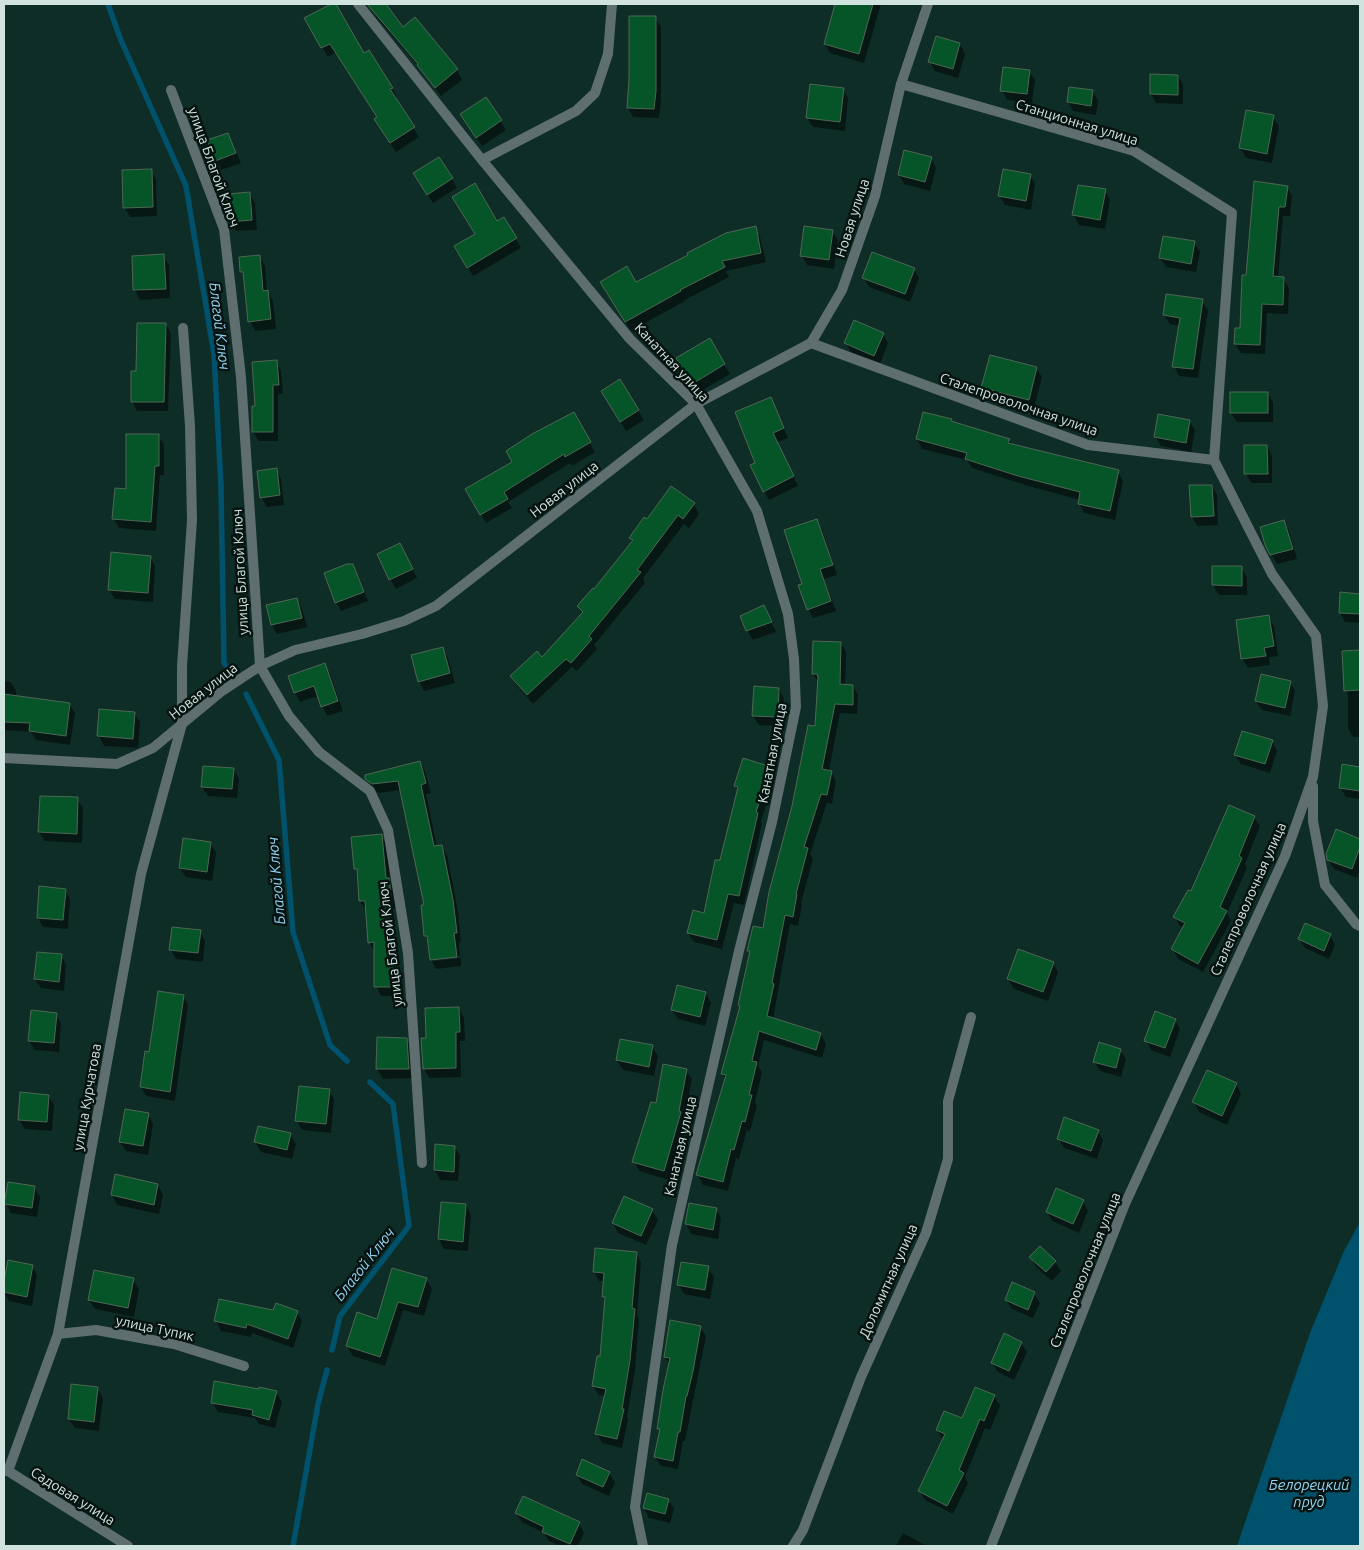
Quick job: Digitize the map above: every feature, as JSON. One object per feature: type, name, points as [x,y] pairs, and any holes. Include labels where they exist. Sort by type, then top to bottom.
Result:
[{"type":"street","name":"Канатная улица","points":[[358,4],[482,160],[630,339],[696,404],[757,511],[788,614],[794,659],[796,707],[772,822],[738,951],[672,1244],[635,1508],[643,1546]]},
{"type":"street","points":[[482,160],[576,111],[595,93],[608,54],[612,4]]},
{"type":"street","name":"Новая улица","points":[[4,758],[118,764],[153,748],[222,691],[260,666],[295,650],[362,634],[404,621],[436,606],[696,404],[811,344],[842,290],[875,196],[901,84],[928,4]]},
{"type":"street","name":"Станционная улица","points":[[901,84],[1134,151],[1232,213],[1214,460]]},
{"type":"street","name":"улица Благой Ключ","points":[[171,90],[224,229],[241,377],[260,666],[289,716],[319,752],[370,791],[388,830],[408,953],[422,1163]]},
{"type":"street","points":[[182,724],[182,666],[192,520],[190,426],[183,328]]},
{"type":"street","name":"Сталепроволочная улица","points":[[811,344],[1088,445],[1214,460],[1272,574],[1316,636],[1323,706],[1313,777],[1285,856],[1125,1204],[991,1546]]},
{"type":"street","name":"улица Курчатова","points":[[6,1471],[58,1334],[141,874],[182,724]]},
{"type":"street","points":[[1313,777],[1313,821],[1325,885],[1356,924],[1360,926]]},
{"type":"street","name":"Доломитная улица","points":[[793,1546],[803,1530],[860,1377],[926,1233],[948,1159],[948,1101],[971,1017]]},
{"type":"street","name":"улица Тупик","points":[[58,1334],[96,1330],[174,1344],[244,1366]]},
{"type":"street","name":"Садовая улица","points":[[6,1471],[128,1546]]},
{"type":"water","name":"Белорецкий пруд","points":[[1360,1222],[1360,1546],[1237,1546],[1310,1333],[1344,1251]]},
{"type":"building","points":[[331,4],[336,4],[364,53],[369,50],[393,88],[390,89],[415,127],[390,143],[374,119],[377,117],[330,44],[321,48],[304,18]]},
{"type":"building","points":[[367,4],[386,4],[403,27],[415,17],[458,69],[435,88],[418,64]]},
{"type":"building","points":[[835,4],[873,4],[859,54],[824,44]]},
{"type":"building","points":[[629,16],[656,16],[656,91],[654,109],[627,108]]},
{"type":"building","points":[[936,36],[960,43],[953,69],[928,62]]},
{"type":"building","points":[[1003,67],[1030,70],[1027,94],[1000,91]]},
{"type":"building","points":[[1150,74],[1178,75],[1178,95],[1150,94]]},
{"type":"building","points":[[810,84],[844,88],[840,122],[806,118]]},
{"type":"building","points":[[1069,87],[1093,90],[1091,106],[1067,102]]},
{"type":"building","points":[[486,97],[502,120],[476,138],[460,114]]},
{"type":"building","points":[[1246,110],[1274,115],[1267,154],[1239,148]]},
{"type":"building","points":[[228,133],[236,153],[215,161],[207,140]]},
{"type":"building","points":[[904,150],[932,157],[925,182],[898,175]]},
{"type":"building","points":[[439,157],[453,178],[427,195],[413,173]]},
{"type":"building","points":[[152,169],[153,207],[123,208],[122,170]]},
{"type":"building","points":[[1003,169],[1031,174],[1026,201],[998,196]]},
{"type":"building","points":[[1254,181],[1288,186],[1285,207],[1279,207],[1273,276],[1284,277],[1283,305],[1262,304],[1260,345],[1234,344],[1235,328],[1240,328],[1242,275],[1246,275]]},
{"type":"building","points":[[475,183],[497,221],[504,217],[517,238],[467,268],[454,246],[475,234],[452,197]]},
{"type":"building","points":[[1078,185],[1106,189],[1100,220],[1072,215]]},
{"type":"building","points":[[250,192],[252,220],[229,222],[227,194]]},
{"type":"building","points":[[756,226],[761,253],[722,261],[725,267],[680,290],[625,322],[600,282],[627,266],[636,282],[726,233]]},
{"type":"building","points":[[804,226],[833,230],[829,260],[800,256]]},
{"type":"building","points":[[1163,236],[1195,241],[1191,264],[1159,258]]},
{"type":"building","points":[[872,252],[915,268],[905,294],[862,278]]},
{"type":"building","points":[[164,254],[166,289],[133,290],[132,256]]},
{"type":"building","points":[[260,255],[263,291],[268,290],[271,319],[248,322],[243,272],[240,272],[239,257]]},
{"type":"building","points":[[1166,294],[1203,299],[1193,369],[1172,367],[1180,318],[1163,315]]},
{"type":"building","points":[[854,320],[884,333],[874,356],[844,343]]},
{"type":"building","points":[[137,323],[166,323],[164,402],[131,402],[131,371],[136,371]]},
{"type":"building","points":[[710,338],[725,364],[692,384],[676,358]]},
{"type":"building","points":[[990,355],[1037,367],[1029,400],[981,388]]},
{"type":"building","points":[[277,360],[279,385],[273,385],[273,432],[252,432],[252,406],[255,406],[252,362]]},
{"type":"building","points":[[620,379],[639,410],[620,422],[601,391]]},
{"type":"building","points":[[1230,392],[1268,392],[1268,413],[1230,413]]},
{"type":"building","points":[[771,397],[784,428],[773,433],[794,476],[763,492],[750,465],[755,463],[735,412]]},
{"type":"building","points":[[574,412],[591,442],[565,457],[564,454],[504,492],[508,499],[480,515],[465,489],[512,462],[506,451],[532,434]]},
{"type":"building","points":[[923,412],[952,419],[951,421],[1010,439],[1008,443],[1119,470],[1110,511],[1078,504],[1080,492],[1018,476],[965,459],[967,453],[916,439]]},
{"type":"building","points":[[1158,414],[1190,420],[1186,443],[1154,437]]},
{"type":"building","points":[[126,434],[159,434],[159,466],[155,466],[151,522],[112,519],[115,488],[126,489]]},
{"type":"building","points":[[1244,445],[1267,445],[1268,474],[1244,474]]},
{"type":"building","points":[[277,468],[280,495],[260,498],[257,471]]},
{"type":"building","points":[[1189,485],[1212,485],[1214,516],[1191,517]]},
{"type":"building","points":[[671,486],[695,503],[683,519],[678,515],[637,570],[641,572],[589,636],[592,639],[571,663],[566,659],[527,695],[510,676],[537,651],[542,657],[583,612],[577,606],[594,589],[633,540],[629,538],[644,517],[647,519]]},
{"type":"building","points":[[817,519],[833,565],[820,569],[831,601],[807,610],[798,585],[802,584],[784,530]]},
{"type":"building","points":[[1284,520],[1293,549],[1270,555],[1260,527]]},
{"type":"building","points":[[400,543],[413,569],[389,580],[377,554]]},
{"type":"building","points":[[111,552],[151,556],[148,593],[108,590]]},
{"type":"building","points":[[347,564],[353,564],[364,592],[335,603],[324,573]]},
{"type":"building","points":[[1212,566],[1242,566],[1242,586],[1212,585]]},
{"type":"building","points":[[1340,592],[1360,594],[1360,614],[1339,613]]},
{"type":"building","points":[[297,598],[302,618],[271,625],[266,605]]},
{"type":"building","points":[[764,605],[772,622],[746,631],[740,616]]},
{"type":"building","points":[[1269,615],[1274,646],[1264,648],[1266,656],[1241,659],[1236,620]]},
{"type":"building","points":[[813,641],[841,642],[840,684],[853,685],[853,705],[835,704],[822,769],[832,771],[827,795],[821,794],[804,847],[808,848],[796,894],[793,917],[785,915],[767,1016],[821,1033],[816,1050],[759,1031],[752,1061],[757,1062],[749,1095],[752,1095],[745,1122],[742,1121],[734,1150],[731,1149],[723,1182],[696,1175],[726,1075],[721,1074],[740,1006],[738,1005],[750,951],[747,951],[753,926],[763,928],[769,892],[792,806],[808,725],[815,726],[818,677],[817,674],[812,674]]},
{"type":"building","points":[[443,647],[450,673],[418,682],[411,655]]},
{"type":"building","points":[[1360,650],[1360,690],[1344,691],[1342,651]]},
{"type":"building","points":[[325,663],[338,701],[321,707],[314,686],[294,693],[288,676]]},
{"type":"building","points":[[1261,674],[1291,681],[1285,708],[1255,701]]},
{"type":"building","points":[[754,686],[779,688],[778,717],[752,716]]},
{"type":"building","points":[[4,694],[70,703],[66,736],[29,731],[30,723],[4,722]]},
{"type":"building","points":[[99,709],[135,712],[133,739],[97,736]]},
{"type":"building","points":[[1242,731],[1273,740],[1265,764],[1234,755]]},
{"type":"building","points":[[743,758],[771,767],[756,812],[758,813],[739,896],[728,894],[717,940],[687,933],[693,910],[704,913],[715,860],[720,860],[738,787],[734,786]]},
{"type":"building","points":[[420,761],[426,783],[421,785],[434,846],[442,845],[453,900],[457,933],[454,933],[457,957],[430,960],[427,936],[424,936],[421,905],[424,905],[398,781],[372,784],[365,779],[365,775]]},
{"type":"building","points":[[1342,764],[1360,767],[1360,791],[1339,788]]},
{"type":"building","points":[[203,766],[234,768],[232,789],[201,787]]},
{"type":"building","points":[[40,796],[78,797],[77,834],[38,832]]},
{"type":"building","points":[[1229,805],[1255,816],[1239,856],[1242,858],[1220,907],[1227,911],[1198,964],[1171,949],[1185,923],[1173,917],[1188,890],[1191,891]]},
{"type":"building","points":[[1336,829],[1360,839],[1360,847],[1352,869],[1327,860],[1326,854]]},
{"type":"building","points":[[382,834],[386,878],[389,878],[391,899],[388,900],[392,967],[397,967],[397,987],[374,987],[374,942],[368,943],[365,901],[359,901],[357,869],[354,869],[351,837]]},
{"type":"building","points":[[183,838],[211,842],[207,872],[179,868]]},
{"type":"building","points":[[39,886],[66,889],[63,920],[37,918]]},
{"type":"building","points":[[1305,923],[1331,934],[1324,951],[1298,939]]},
{"type":"building","points":[[172,927],[201,930],[198,953],[169,950]]},
{"type":"building","points":[[1018,949],[1054,962],[1043,992],[1007,979]]},
{"type":"building","points":[[37,952],[62,954],[59,982],[34,979]]},
{"type":"building","points":[[677,985],[706,992],[700,1017],[671,1010]]},
{"type":"building","points":[[158,991],[184,995],[170,1092],[140,1087],[145,1051],[149,1052]]},
{"type":"building","points":[[459,1007],[460,1032],[456,1032],[456,1068],[423,1069],[421,1038],[426,1038],[425,1008]]},
{"type":"building","points":[[31,1010],[57,1013],[54,1043],[28,1041]]},
{"type":"building","points":[[1155,1011],[1176,1019],[1165,1048],[1144,1041]]},
{"type":"building","points":[[377,1037],[407,1038],[409,1069],[376,1069]]},
{"type":"building","points":[[620,1039],[653,1045],[649,1067],[616,1060]]},
{"type":"building","points":[[1099,1042],[1121,1049],[1116,1068],[1093,1062]]},
{"type":"building","points":[[663,1064],[687,1069],[679,1111],[681,1112],[664,1171],[632,1162],[651,1102],[656,1103]]},
{"type":"building","points":[[1207,1070],[1237,1083],[1222,1116],[1192,1102]]},
{"type":"building","points":[[299,1086],[330,1089],[326,1124],[295,1121]]},
{"type":"building","points":[[20,1092],[49,1095],[47,1122],[18,1120]]},
{"type":"building","points":[[125,1109],[149,1113],[143,1146],[119,1142]]},
{"type":"building","points":[[1064,1117],[1099,1130],[1091,1151],[1057,1139]]},
{"type":"building","points":[[258,1126],[291,1133],[287,1150],[254,1142]]},
{"type":"building","points":[[435,1144],[455,1146],[454,1172],[434,1170]]},
{"type":"building","points":[[115,1174],[158,1184],[154,1205],[111,1195]]},
{"type":"building","points":[[8,1182],[35,1186],[32,1208],[4,1204]]},
{"type":"building","points":[[1056,1188],[1084,1200],[1073,1224],[1046,1212]]},
{"type":"building","points":[[624,1196],[653,1209],[641,1236],[612,1223]]},
{"type":"building","points":[[441,1202],[466,1204],[463,1242],[438,1239]]},
{"type":"building","points":[[689,1203],[717,1208],[713,1230],[685,1224]]},
{"type":"building","points":[[1040,1246],[1056,1261],[1046,1272],[1029,1257]]},
{"type":"building","points":[[595,1248],[637,1252],[632,1308],[635,1309],[630,1360],[622,1409],[624,1409],[617,1439],[595,1434],[606,1389],[592,1386],[597,1356],[600,1356],[605,1297],[602,1297],[604,1273],[593,1272]]},
{"type":"building","points":[[8,1260],[33,1265],[27,1297],[4,1292]]},
{"type":"building","points":[[681,1262],[709,1266],[705,1290],[677,1285]]},
{"type":"building","points":[[392,1268],[427,1278],[418,1307],[398,1302],[380,1357],[346,1346],[357,1312],[377,1319]]},
{"type":"building","points":[[94,1270],[134,1278],[128,1308],[88,1300]]},
{"type":"building","points":[[1012,1282],[1035,1292],[1028,1310],[1005,1300]]},
{"type":"building","points":[[219,1299],[273,1310],[276,1303],[298,1311],[288,1339],[247,1324],[246,1328],[214,1321]]},
{"type":"building","points":[[670,1320],[701,1326],[673,1461],[654,1457],[660,1429],[657,1429],[663,1390],[670,1358],[664,1357]]},
{"type":"building","points":[[1004,1333],[1022,1342],[1009,1371],[991,1363]]},
{"type":"building","points":[[214,1381],[277,1391],[269,1420],[252,1415],[253,1410],[211,1403]]},
{"type":"building","points":[[71,1384],[98,1387],[94,1422],[68,1419]]},
{"type":"building","points":[[975,1387],[995,1395],[984,1421],[980,1419],[959,1470],[964,1473],[947,1506],[918,1491],[945,1434],[936,1430],[944,1411],[962,1418]]},
{"type":"building","points":[[582,1459],[610,1472],[603,1487],[576,1475]]},
{"type":"building","points":[[647,1493],[669,1499],[665,1514],[643,1508]]},
{"type":"building","points":[[523,1496],[580,1522],[570,1544],[542,1532],[544,1527],[515,1513]]},
{"type":"waterway","name":"Благой Ключ","points":[[108,4],[120,38],[186,186],[214,354],[221,486],[224,663],[228,668]]},
{"type":"waterway","name":"Благой Ключ","points":[[246,694],[279,760],[293,932],[330,1045],[347,1061]]},
{"type":"waterway","name":"Благой Ключ","points":[[332,1350],[340,1316],[409,1226],[393,1104],[370,1082]]},
{"type":"waterway","name":"Благой Ключ","points":[[293,1546],[318,1404],[327,1370]]}]
